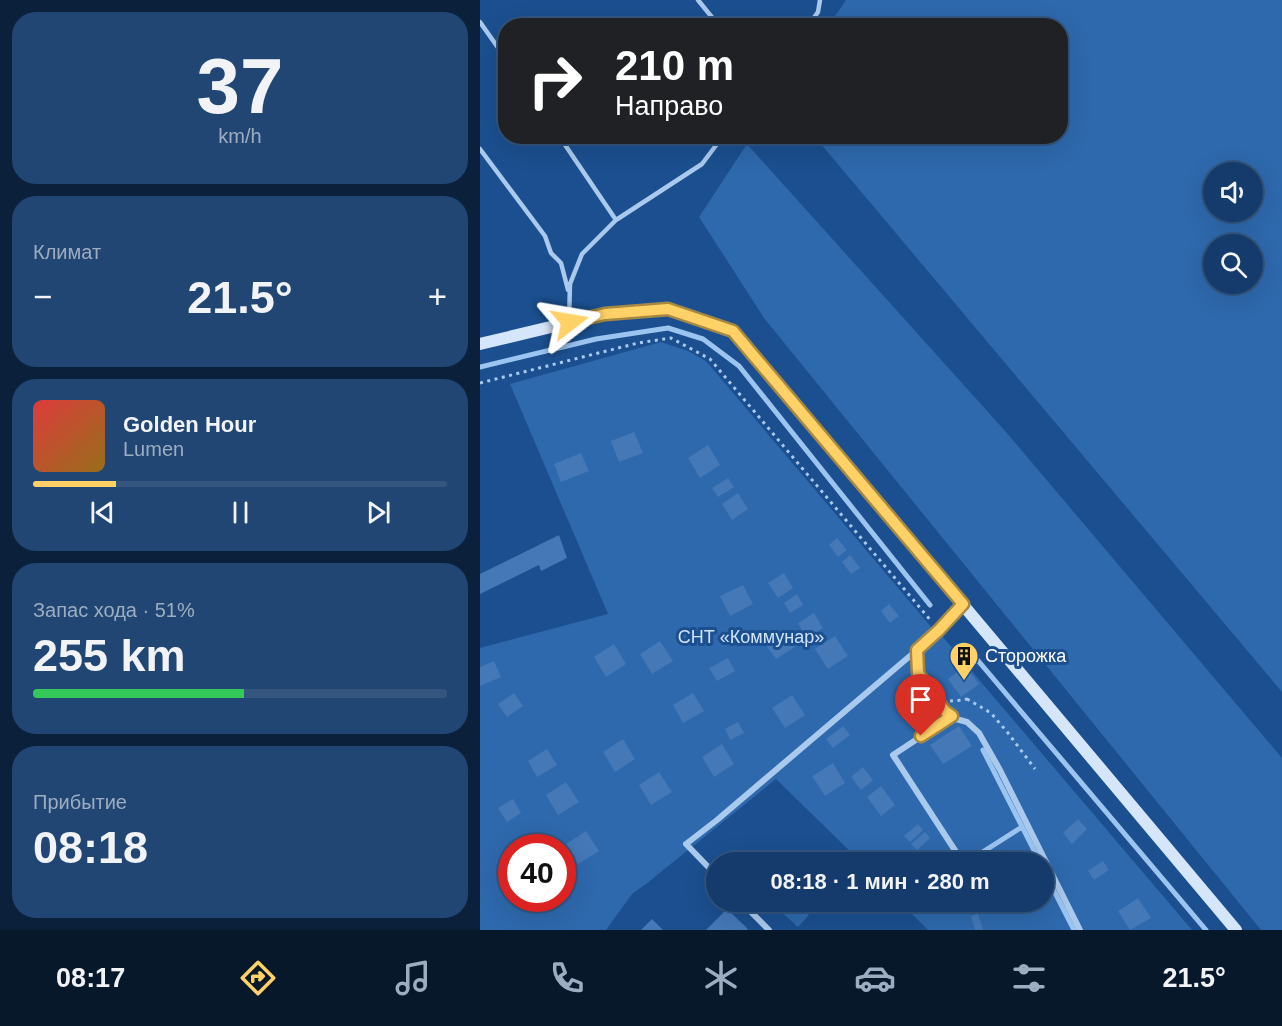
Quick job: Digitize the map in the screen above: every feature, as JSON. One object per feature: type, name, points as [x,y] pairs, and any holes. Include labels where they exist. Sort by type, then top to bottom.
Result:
[{"type":"street","points":[[480,344],[605,314],[668,309],[733,331],[1236,930]]},
{"type":"street","points":[[706,865],[686,844],[917,650],[963,604]]},
{"type":"street","points":[[917,650],[918,673],[945,711],[956,719],[967,722],[979,733],[1000,770],[1080,930]]},
{"type":"street","points":[[952,716],[893,755],[956,852]]},
{"type":"street","points":[[751,912],[769,930]]},
{"type":"lane","points":[[698,0],[713,18]]},
{"type":"lane","points":[[814,18],[818,12],[820,0]]},
{"type":"lane","points":[[480,22],[498,48]]},
{"type":"lane","points":[[564,144],[616,220]]},
{"type":"lane","points":[[570,322],[570,284],[582,254],[616,220],[702,164],[717,144]]},
{"type":"lane","points":[[480,149],[545,236],[551,253],[561,263],[570,298]]},
{"type":"path","points":[[480,383],[638,343],[671,338],[710,359],[935,626]]},
{"type":"path","points":[[949,701],[964,700],[965,697],[991,713],[1035,769]]},
{"type":"green space","points":[[846,0],[1282,0],[1282,692],[821,144],[1068,144],[1068,18],[834,18]]},
{"type":"green space","points":[[747,144],[1006,432],[1282,758],[1282,930],[1261,930],[764,318],[699,217]]},
{"type":"green space","name":"СНТ «Коммунар»","points":[[661,342],[688,351],[706,361],[1192,930],[928,930],[910,912],[1054,912],[1054,852],[851,852],[776,779],[632,894],[606,930],[480,930],[480,648],[608,614],[510,384]]},
{"type":"green space","points":[[781,912],[806,912],[809,915],[798,927]]},
{"type":"building","points":[[634,432],[643,453],[619,462],[611,441]]},
{"type":"building","points":[[708,445],[720,465],[700,478],[688,458]]},
{"type":"building","points":[[581,453],[589,471],[561,482],[554,464]]},
{"type":"building","points":[[728,478],[734,487],[718,497],[712,488]]},
{"type":"building","points":[[738,493],[748,509],[732,520],[722,504]]},
{"type":"building","points":[[559,535],[567,558],[541,571],[539,565],[480,594],[480,574]]},
{"type":"building","points":[[837,538],[847,550],[838,557],[829,545]]},
{"type":"building","points":[[850,555],[860,568],[851,574],[842,562]]},
{"type":"building","points":[[784,573],[793,588],[778,598],[768,583]]},
{"type":"building","points":[[743,585],[753,604],[730,616],[720,596]]},
{"type":"building","points":[[797,594],[803,605],[790,613],[784,603]]},
{"type":"building","points":[[889,604],[899,616],[890,623],[881,611]]},
{"type":"building","points":[[814,613],[823,628],[807,638],[798,623]]},
{"type":"building","points":[[786,631],[796,646],[776,659],[766,645]]},
{"type":"building","points":[[835,636],[848,656],[828,669],[815,649]]},
{"type":"building","points":[[660,641],[673,661],[652,674],[640,654]]},
{"type":"building","points":[[614,644],[626,664],[606,677],[594,657]]},
{"type":"building","points":[[728,658],[735,671],[717,681],[709,668]]},
{"type":"building","points":[[494,661],[501,677],[480,686],[480,667]]},
{"type":"building","name":"Сторожка","points":[[965,666],[979,684],[961,697],[948,679]]},
{"type":"building","points":[[514,693],[523,706],[507,717],[498,704]]},
{"type":"building","points":[[693,693],[704,711],[683,723],[673,705]]},
{"type":"building","points":[[792,695],[805,715],[785,728],[772,708]]},
{"type":"building","points":[[738,722],[744,733],[730,740],[725,729]]},
{"type":"building","points":[[843,726],[850,735],[833,748],[826,739]]},
{"type":"building","points":[[959,726],[972,746],[943,764],[930,745]]},
{"type":"building","points":[[623,739],[635,759],[615,772],[603,752]]},
{"type":"building","points":[[722,744],[734,764],[714,777],[702,757]]},
{"type":"building","points":[[547,749],[557,765],[537,777],[528,761]]},
{"type":"building","points":[[833,763],[845,783],[825,796],[812,776]]},
{"type":"building","points":[[863,767],[873,780],[861,790],[851,777]]},
{"type":"building","points":[[659,772],[672,792],[651,805],[639,785]]},
{"type":"building","points":[[566,782],[579,802],[558,815],[546,795]]},
{"type":"building","points":[[881,786],[895,805],[881,816],[867,797]]},
{"type":"building","points":[[513,799],[521,813],[507,822],[498,808]]},
{"type":"building","points":[[1078,819],[1087,829],[1072,844],[1063,833]]},
{"type":"building","points":[[918,824],[923,830],[910,842],[904,836]]},
{"type":"building","points":[[586,831],[599,851],[578,864],[576,838]]},
{"type":"building","points":[[925,832],[930,838],[917,850],[911,844]]},
{"type":"building","points":[[1103,861],[1109,870],[1094,880],[1088,871]]},
{"type":"building","points":[[1138,898],[1151,918],[1130,930],[1118,911]]},
{"type":"building","points":[[724,912],[730,912],[748,930],[706,930]]},
{"type":"building","points":[[978,914],[983,930],[975,930],[971,916]]},
{"type":"building","points":[[652,919],[663,930],[641,930]]},
{"type":"waterway","points":[[480,367],[596,339],[668,328],[703,339],[739,366],[930,605]]},
{"type":"waterway","points":[[969,650],[1206,930]]},
{"type":"waterway","points":[[983,750],[1035,852]]},
{"type":"waterway","points":[[983,852],[1022,827]]},
{"type":"waterway","points":[[1054,891],[1074,930]]},
{"type":"place","name":"Сторожка","points":[[964,682]]},
{"type":"route","points":[[570,322],[605,314],[668,309],[733,331],[963,604],[917,650],[918,673],[945,711],[952,716],[921,736]]}]
